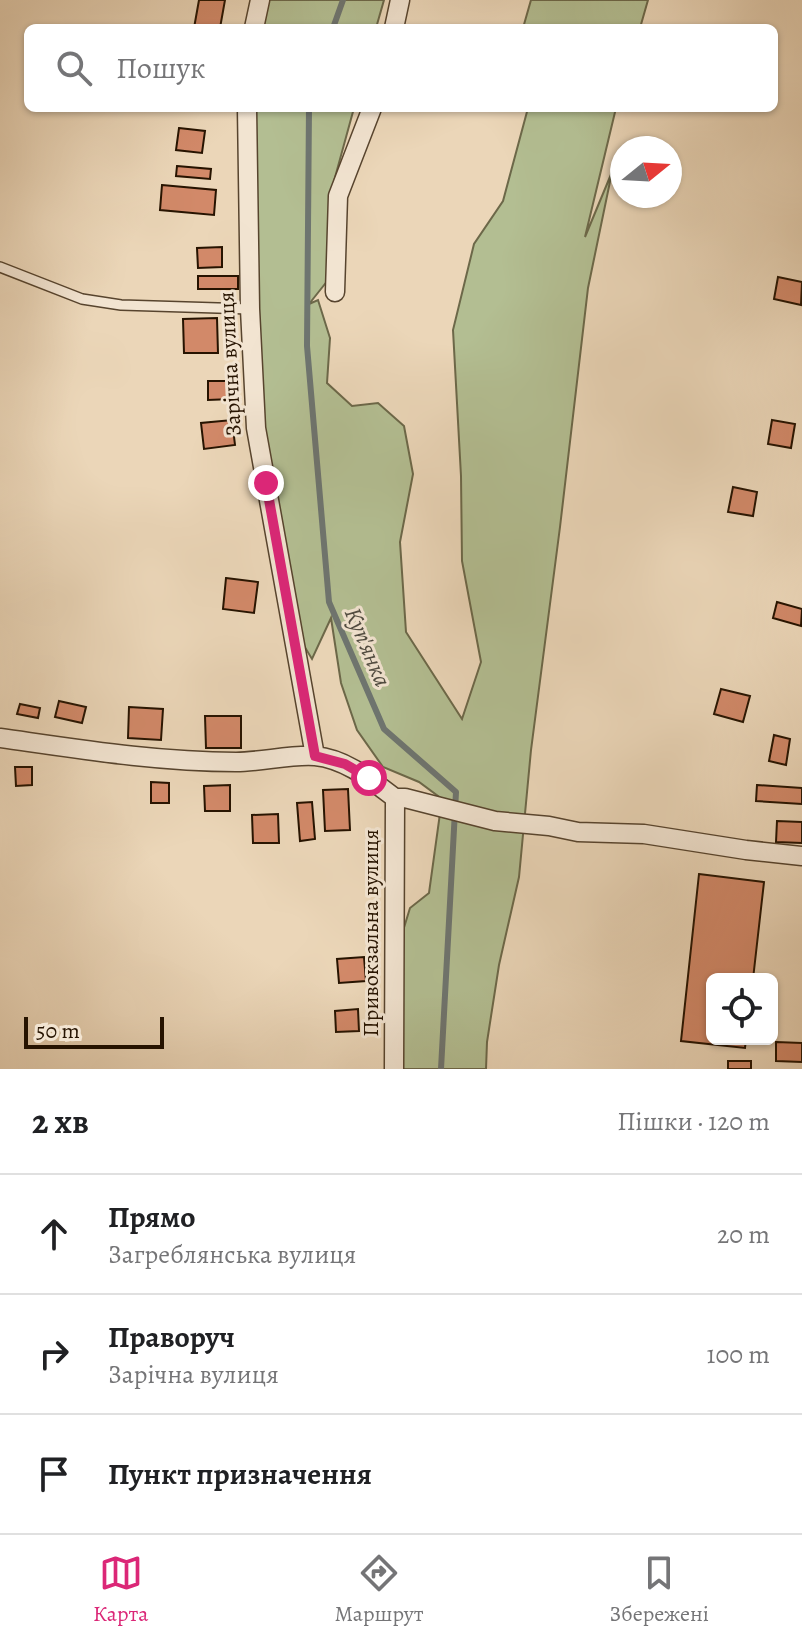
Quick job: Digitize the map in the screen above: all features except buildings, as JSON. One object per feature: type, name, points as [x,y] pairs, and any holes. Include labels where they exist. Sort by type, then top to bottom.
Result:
[{"type":"street","points":[[255,24],[260,0]]},
{"type":"street","points":[[395,24],[400,0]]},
{"type":"street","name":"Зарічна вулиця","points":[[247,112],[250,309],[256,428],[315,756]]},
{"type":"street","points":[[335,292],[338,196],[370,112]]},
{"type":"street","points":[[0,738],[137,757],[238,762],[315,756],[345,764],[395,798],[495,821],[578,832],[644,834],[802,856]]},
{"type":"street","name":"Привокзальна вулиця","points":[[394,1069],[395,798]]},
{"type":"lane","points":[[0,267],[82,299],[121,305],[250,309]]},
{"type":"green space","points":[[260,0],[384,0],[377,24],[251,24]]},
{"type":"green space","points":[[531,0],[648,0],[641,24],[524,24]]},
{"type":"green space","points":[[248,112],[353,112],[334,181],[336,270],[309,304],[318,300],[330,338],[327,383],[352,406],[378,403],[404,426],[413,474],[400,542],[406,632],[462,719],[481,662],[462,561],[453,330],[474,244],[503,201],[527,112],[615,112],[585,237],[610,177],[588,288],[531,750],[519,877],[499,965],[486,1069],[393,1069],[395,957],[410,908],[429,893],[442,799],[419,782],[383,767],[357,730],[341,683],[331,618],[312,659],[292,626],[266,483]]},
{"type":"waterway","name":"Куп'янка","points":[[334,24],[343,0]]},
{"type":"waterway","name":"Куп'янка","points":[[309,112],[307,346],[329,602],[384,729],[456,792],[441,1069]]},
{"type":"route","points":[[266,483],[315,756],[345,764],[369,778]]}]
